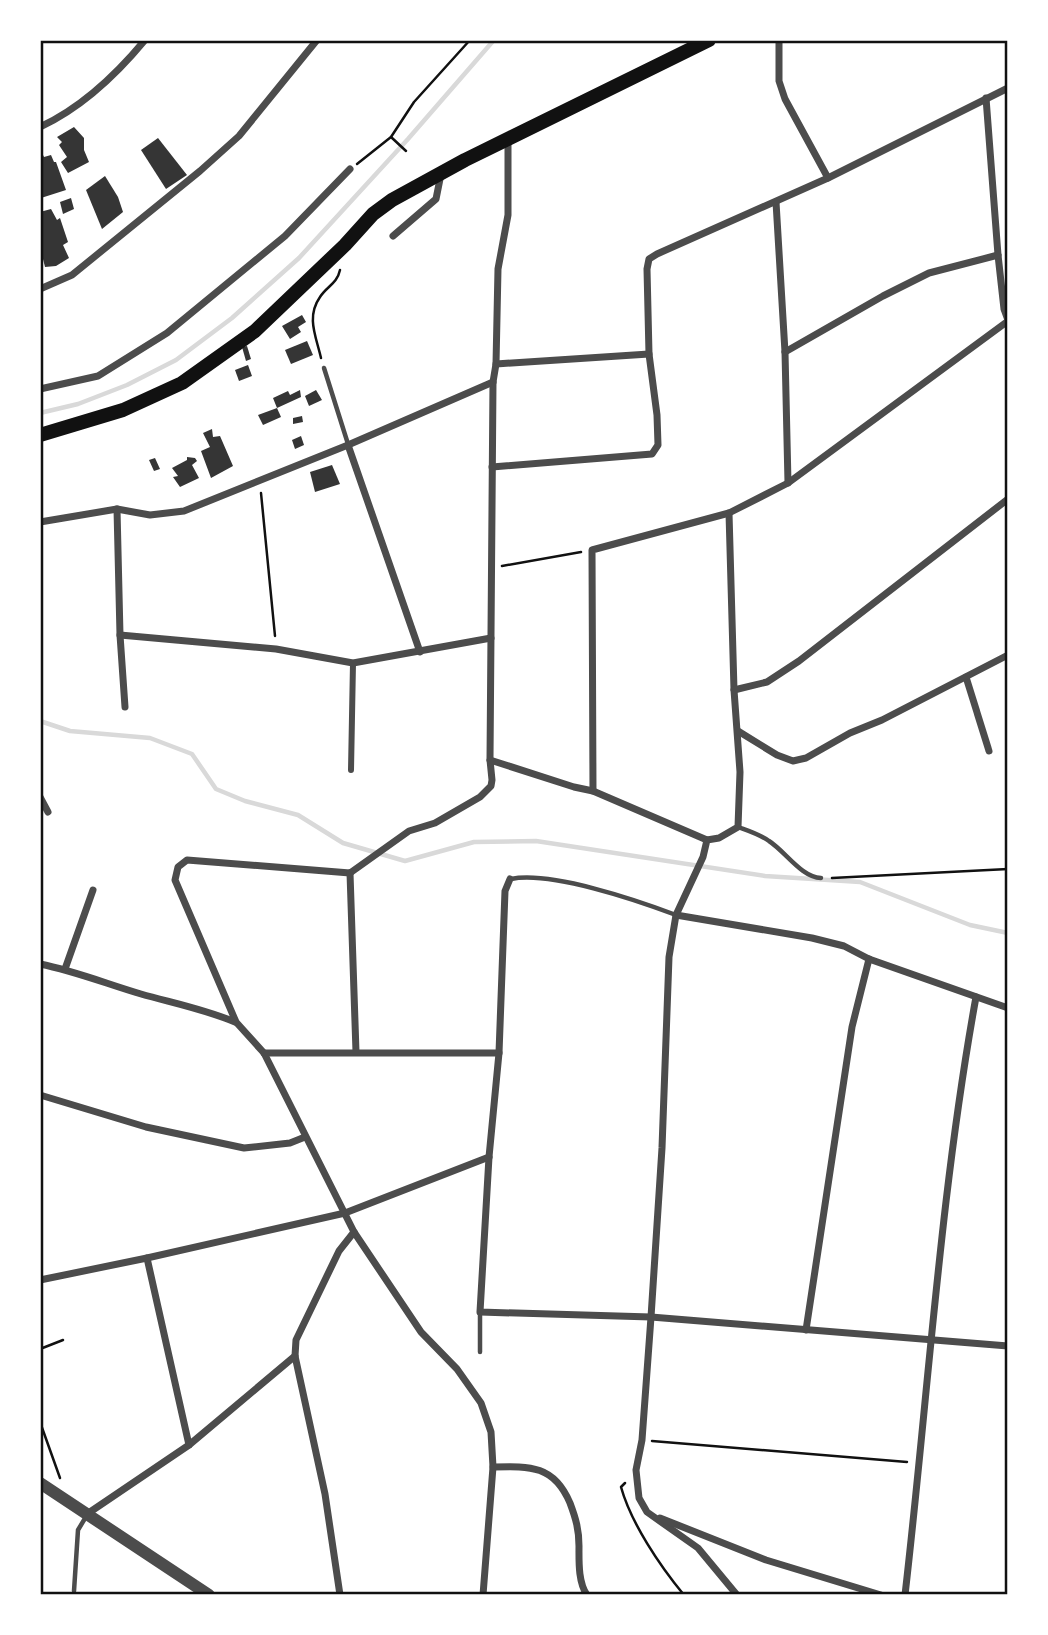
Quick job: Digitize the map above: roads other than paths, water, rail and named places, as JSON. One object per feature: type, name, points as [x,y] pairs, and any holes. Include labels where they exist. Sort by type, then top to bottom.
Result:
[{"type":"main road","points":[[40,435],[123,410],[182,383],[255,331],[345,245],[373,214],[393,200],[709,40]]},
{"type":"street","points":[[40,127],[67,113],[92,93],[125,64],[145,40]]},
{"type":"street","points":[[40,289],[72,275],[239,136],[317,40]]},
{"type":"street","points":[[779,40],[779,81],[785,99],[828,178]]},
{"type":"street","points":[[492,467],[652,454],[658,445],[649,354],[649,259],[828,178],[1008,88]]},
{"type":"street","points":[[593,791],[592,550],[729,513],[788,483],[1008,321],[1004,309],[998,255],[986,98]]},
{"type":"street","points":[[483,1595],[493,1467],[491,1432],[481,1403],[457,1369],[421,1332],[354,1232],[264,1053],[236,1022],[175,880],[178,867],[187,860],[350,873],[409,831],[435,823],[480,797],[491,786],[494,382],[498,268],[509,215],[509,140]]},
{"type":"street","points":[[40,389],[98,376],[167,333],[285,236],[350,169]]},
{"type":"street","points":[[393,236],[436,199],[441,174]]},
{"type":"street","points":[[776,202],[785,352],[788,483]]},
{"type":"street","points":[[785,352],[883,296],[929,274],[998,255]]},
{"type":"street","points":[[496,364],[649,354]]},
{"type":"street","points":[[40,522],[117,509],[150,514],[184,511],[494,382]]},
{"type":"street","points":[[348,445],[420,652]]},
{"type":"street","points":[[734,690],[767,682],[799,661],[1008,499]]},
{"type":"street","points":[[117,509],[125,707]]},
{"type":"street","points":[[490,760],[574,788],[593,791],[707,840],[719,838],[738,827],[738,731],[734,690],[729,513]]},
{"type":"street","points":[[120,635],[276,649],[353,663],[491,638]]},
{"type":"street","points":[[738,731],[777,755],[793,761],[806,758],[850,733],[882,720],[1008,655]]},
{"type":"street","points":[[351,770],[353,663]]},
{"type":"street","points":[[966,677],[989,751]]},
{"type":"street","points":[[40,797],[48,812]]},
{"type":"street","points":[[707,840],[703,857],[676,915],[668,957],[662,1148],[642,1440],[636,1470],[639,1498],[647,1513],[698,1548],[737,1595]]},
{"type":"street","points":[[350,873],[356,1052]]},
{"type":"street","points":[[510,879],[505,891],[499,1053],[489,1157],[480,1312],[651,1317],[1008,1346]]},
{"type":"street","points":[[65,969],[93,890]]},
{"type":"street","points":[[676,915],[844,946],[870,959],[1008,1008]]},
{"type":"street","points":[[806,1330],[852,1027],[870,959]]},
{"type":"street","points":[[40,964],[65,969],[141,994],[208,1010],[236,1022]]},
{"type":"street","points":[[905,1595],[931,1338],[963,1068],[976,997]]},
{"type":"street","points":[[264,1053],[499,1053]]},
{"type":"street","points":[[40,1096],[146,1127],[244,1148],[290,1143],[305,1137]]},
{"type":"street","points":[[40,1280],[345,1213],[489,1157]]},
{"type":"street","points":[[340,1595],[325,1494],[295,1356],[296,1340],[339,1251],[354,1232]]},
{"type":"street","points":[[147,1258],[189,1445]]},
{"type":"street","points":[[87,1514],[189,1445],[295,1356]]},
{"type":"street","points":[[493,1467],[524,1466],[555,1477],[566,1494],[579,1526],[579,1567],[583,1590],[587,1595]]},
{"type":"street","points":[[40,1483],[209,1595]]},
{"type":"street","points":[[647,1513],[766,1560],[881,1595]]},
{"type":"lane","points":[[324,368],[348,445]]},
{"type":"lane","points":[[738,827],[758,834],[789,857],[803,872],[813,878],[821,878]]},
{"type":"lane","points":[[510,879],[541,878],[629,898],[676,915]]},
{"type":"lane","points":[[480,1312],[480,1352]]},
{"type":"lane","points":[[74,1591],[78,1530],[87,1514]]},
{"type":"waterway","points":[[40,413],[78,404],[127,385],[176,360],[232,318],[299,258],[494,40]]},
{"type":"waterway","points":[[40,721],[70,731],[150,738],[192,754],[216,789],[245,801],[298,815],[343,843],[405,861],[474,842],[536,841],[765,876],[860,882],[970,925],[1008,933]]}]
